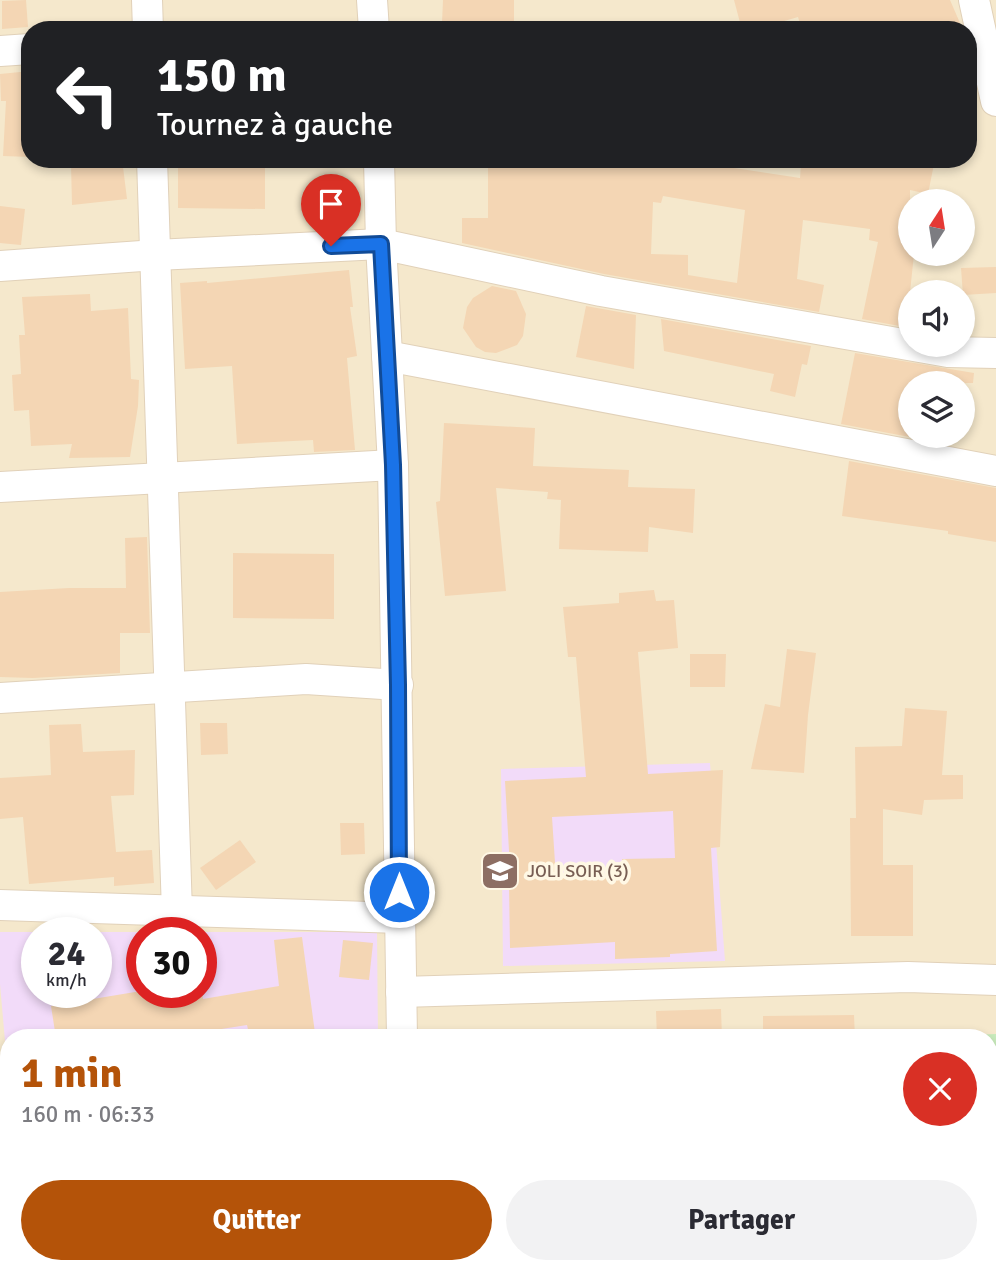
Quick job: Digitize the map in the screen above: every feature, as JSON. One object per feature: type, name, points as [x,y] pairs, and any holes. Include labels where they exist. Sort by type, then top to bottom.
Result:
[{"type":"street","points":[[147,0],[148,21]]},
{"type":"street","points":[[372,0],[373,21]]},
{"type":"street","points":[[974,0],[975,21]]},
{"type":"street","points":[[0,51],[21,50]]},
{"type":"street","points":[[977,52],[978,70],[996,101]]},
{"type":"street","points":[[152,168],[177,912]]},
{"type":"street","points":[[379,168],[393,465],[402,1029]]},
{"type":"street","points":[[0,265],[381,244],[641,298],[948,352],[996,353]]},
{"type":"street","points":[[387,356],[996,471]]},
{"type":"street","points":[[0,487],[393,465]]},
{"type":"street","points":[[0,698],[306,679],[398,685]]},
{"type":"street","points":[[0,905],[400,918]]},
{"type":"street","points":[[401,992],[908,977],[996,980]]},
{"type":"shaded area","points":[[0,0],[996,0],[996,1029],[0,1029]]},
{"type":"shaded area","points":[[710,763],[725,961],[503,966],[501,769]]},
{"type":"shaded area","points":[[0,932],[21,932],[21,1008],[112,1008],[112,932],[126,932],[126,1008],[217,1008],[217,932],[377,932],[378,1029],[4,1029],[0,984]]},
{"type":"building","points":[[26,0],[28,21],[21,21],[21,28],[2,29],[2,1]]},
{"type":"building","points":[[443,0],[514,0],[514,21],[442,21]]},
{"type":"building","points":[[734,0],[950,0],[959,21],[799,21],[798,17],[784,21],[740,21]]},
{"type":"building","points":[[21,72],[21,157],[3,156],[6,101],[1,101],[0,74]]},
{"type":"building","points":[[71,168],[123,168],[127,199],[72,205]]},
{"type":"building","points":[[178,168],[265,168],[265,209],[178,208]]},
{"type":"building","points":[[488,168],[734,168],[800,178],[801,168],[933,168],[929,189],[898,189],[898,266],[913,266],[911,280],[898,280],[898,326],[862,319],[878,242],[869,240],[870,229],[803,220],[797,279],[824,285],[819,312],[604,274],[462,243],[462,218],[488,218]],"holes":[[[663,196],[745,210],[737,283],[688,275],[688,255],[651,254],[653,202],[661,203]]]},
{"type":"building","points":[[0,206],[25,209],[21,245],[0,243]]},
{"type":"building","points":[[996,267],[996,293],[975,294],[975,280],[962,280],[961,268]]},
{"type":"building","points":[[349,270],[353,307],[350,307],[357,356],[347,358],[355,450],[314,452],[313,440],[237,444],[232,366],[185,369],[180,283]]},
{"type":"building","points":[[492,286],[516,291],[526,314],[523,336],[517,345],[496,353],[485,352],[476,347],[463,328],[467,307],[473,298]]},
{"type":"building","points":[[90,294],[91,311],[128,308],[131,379],[139,380],[130,457],[69,458],[72,444],[31,446],[29,410],[14,411],[12,375],[21,374],[19,335],[25,335],[22,297]]},
{"type":"building","points":[[586,306],[636,315],[634,369],[576,357]]},
{"type":"building","points":[[661,319],[811,346],[807,365],[802,364],[795,397],[770,391],[774,374],[664,351]]},
{"type":"building","points":[[855,353],[962,371],[898,371],[898,435],[841,424]]},
{"type":"building","points":[[444,423],[535,428],[533,466],[629,470],[628,487],[695,489],[693,533],[649,527],[648,552],[559,549],[561,500],[547,499],[548,492],[496,488],[506,591],[445,596],[436,502],[440,501]]},
{"type":"building","points":[[849,461],[996,488],[996,542],[948,534],[948,531],[842,516]]},
{"type":"building","points":[[147,537],[150,633],[120,633],[120,673],[0,677],[0,592],[126,588],[125,538]]},
{"type":"building","points":[[233,553],[334,554],[334,619],[233,618]]},
{"type":"building","points":[[654,590],[656,601],[674,600],[678,648],[638,652],[648,774],[723,770],[720,847],[711,848],[717,951],[670,954],[670,957],[615,959],[615,942],[510,948],[511,886],[505,781],[586,777],[576,657],[568,657],[563,607],[619,603],[619,593]],"holes":[[[673,811],[675,858],[622,859],[623,876],[556,878],[552,817]]]},
{"type":"building","points":[[787,649],[816,653],[804,773],[751,769],[765,704],[780,707]]},
{"type":"building","points":[[690,654],[726,654],[725,687],[690,687]]},
{"type":"building","points":[[905,708],[947,711],[942,775],[963,775],[963,799],[924,800],[922,815],[883,809],[883,865],[913,865],[913,936],[851,936],[850,818],[856,818],[855,747],[902,746]]},
{"type":"building","points":[[200,723],[227,723],[228,754],[201,755]]},
{"type":"building","points":[[81,724],[83,752],[135,750],[134,795],[111,796],[116,852],[152,850],[154,883],[114,886],[114,877],[29,884],[23,817],[0,819],[0,778],[51,775],[49,725]]},
{"type":"building","points":[[340,823],[364,823],[365,854],[341,855]]},
{"type":"building","points":[[240,840],[256,862],[216,890],[200,868]]},
{"type":"building","points":[[302,937],[314,1029],[248,1029],[247,1025],[221,1029],[55,1029],[51,1008],[112,1008],[112,996],[126,994],[126,1008],[217,1008],[217,997],[279,986],[274,940]]},
{"type":"building","points":[[343,940],[373,943],[369,980],[339,977]]},
{"type":"building","points":[[721,1009],[722,1029],[657,1029],[656,1011]]},
{"type":"building","points":[[854,1015],[855,1029],[763,1029],[763,1016]]},
{"type":"place","name":"JOLI SOIR (3)","points":[[500,871]]},
{"type":"route","points":[[331,246],[381,244],[393,465],[399,892]]}]
